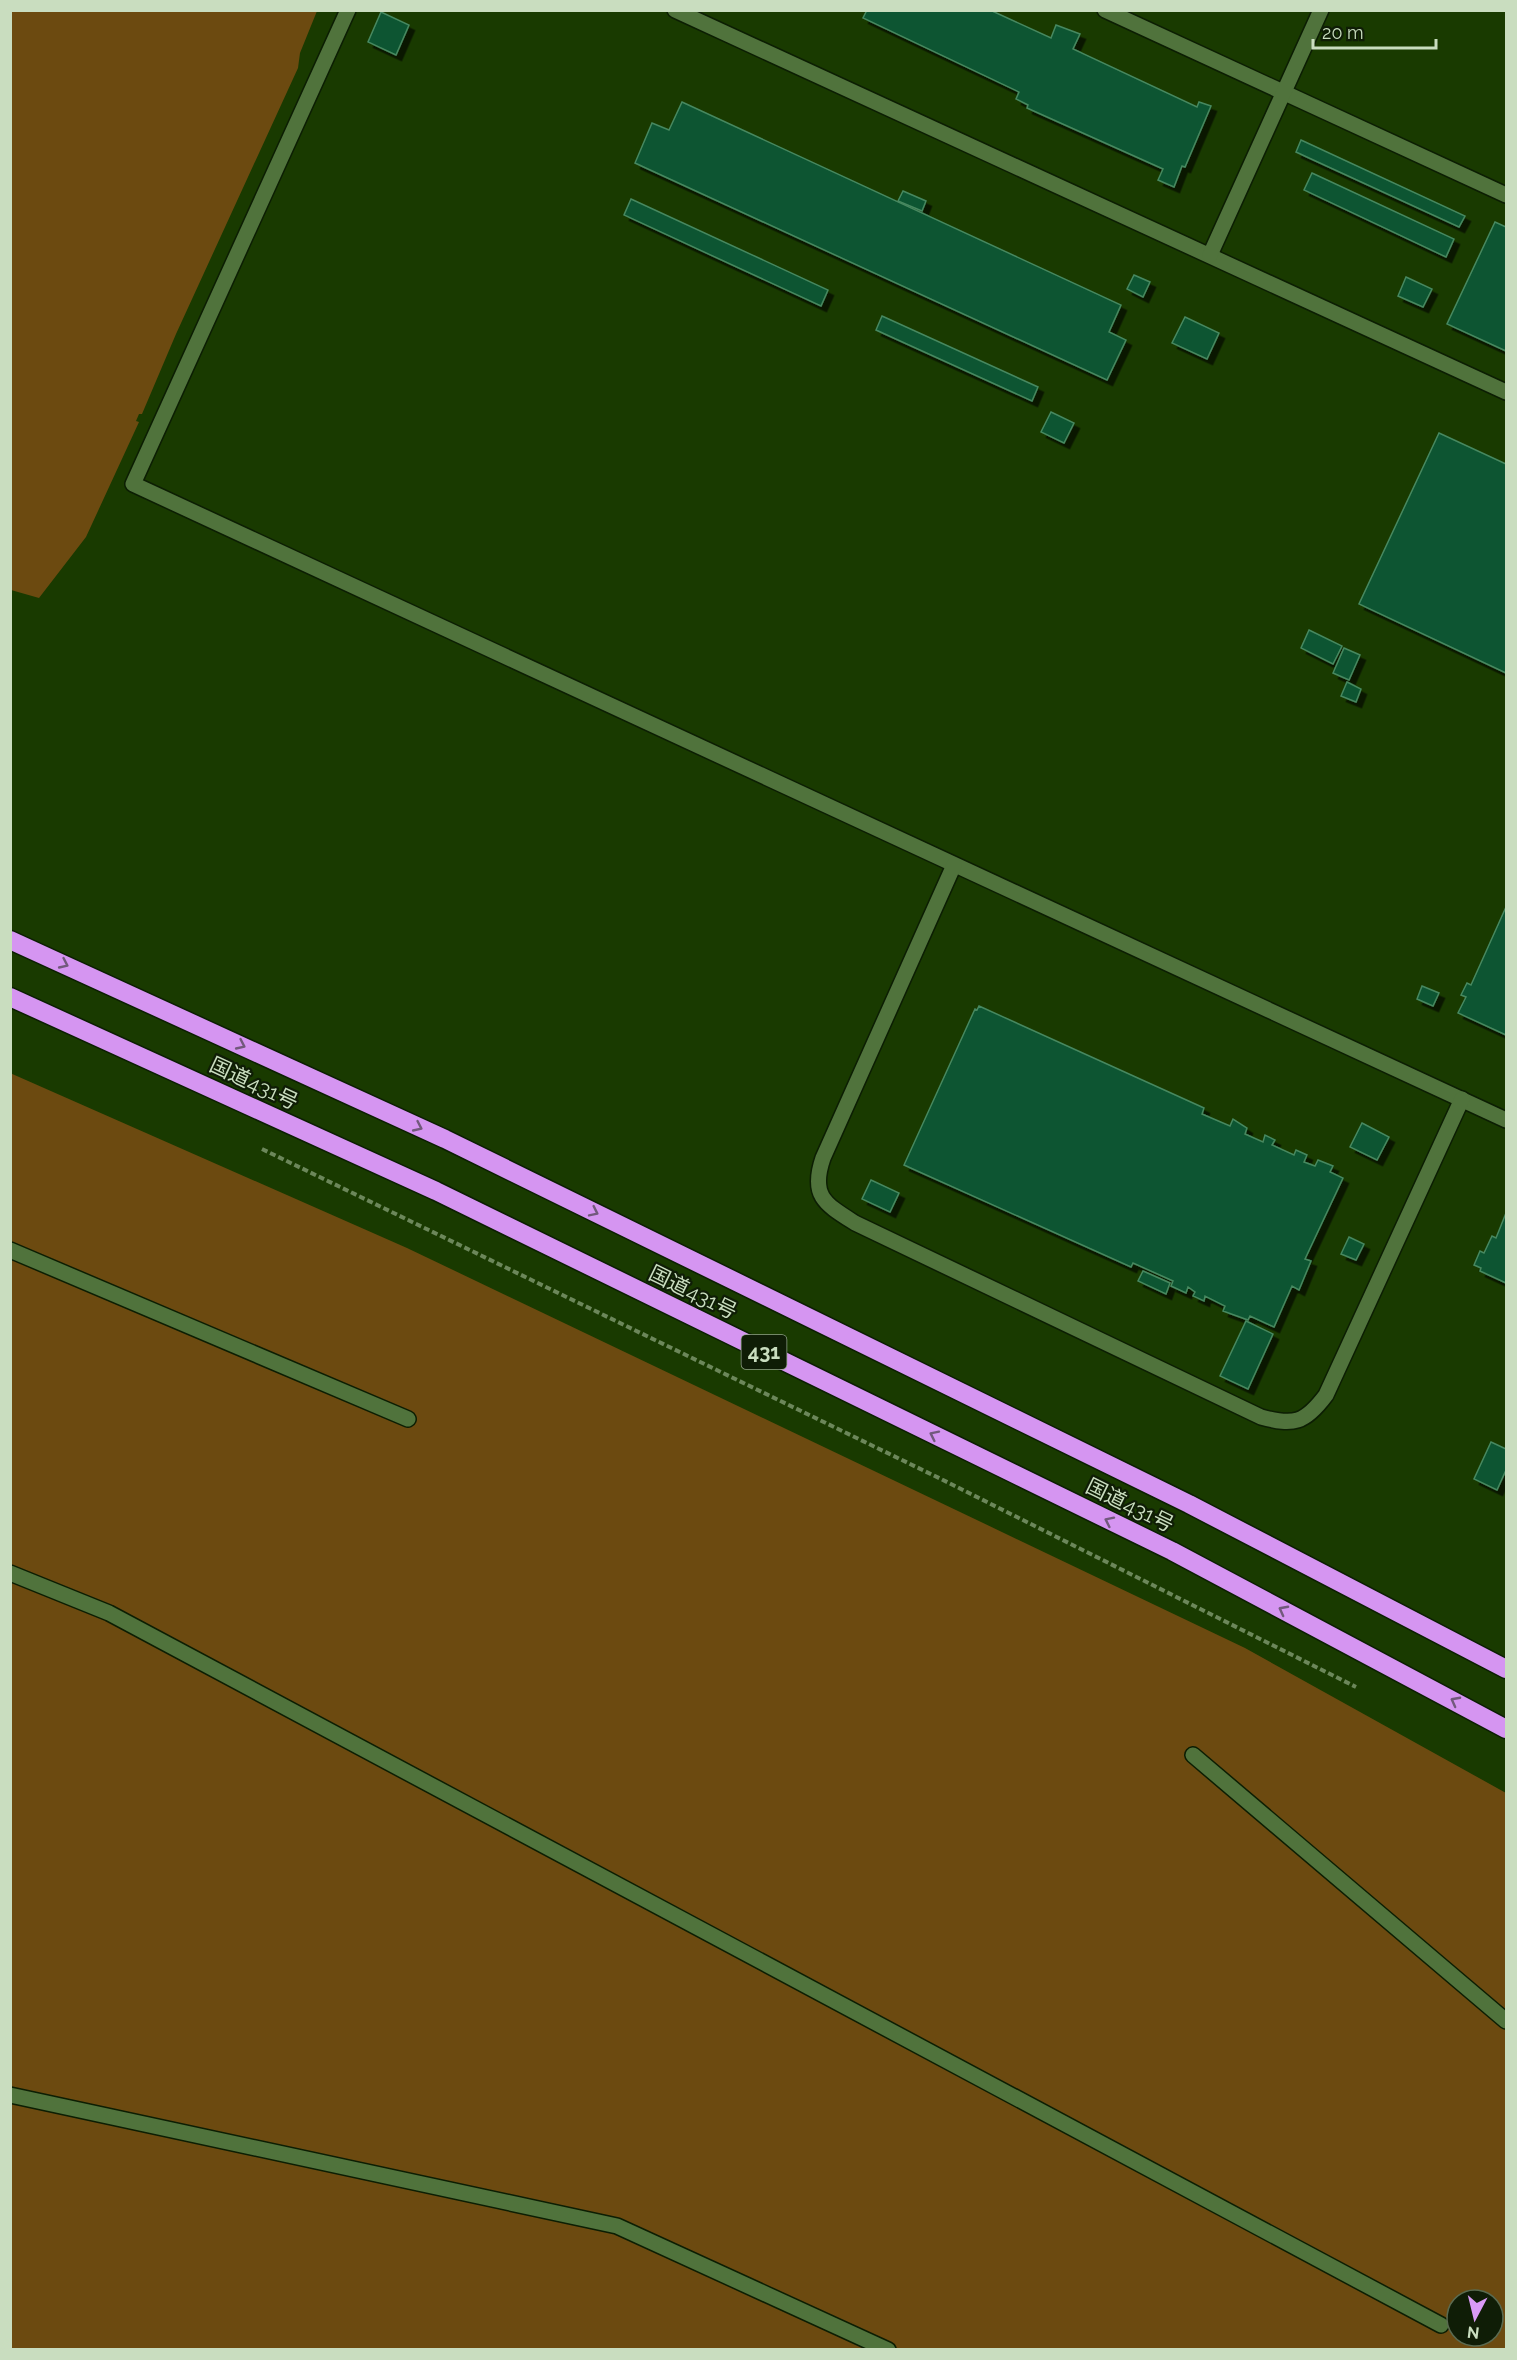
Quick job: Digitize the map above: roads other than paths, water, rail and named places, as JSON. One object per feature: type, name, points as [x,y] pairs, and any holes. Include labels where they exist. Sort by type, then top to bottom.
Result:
[{"type":"highway","name":"国道431号","points":[[10,940],[466,1149],[1189,1504],[1506,1669]]},
{"type":"highway","name":"国道431号","points":[[10,997],[511,1227],[1172,1551],[1506,1729]]},
{"type":"lane","points":[[348,10],[133,484],[1506,1120]]},
{"type":"lane","points":[[675,10],[1506,392]]},
{"type":"lane","points":[[1105,10],[1506,195]]},
{"type":"lane","points":[[1210,255],[1321,10]]},
{"type":"lane","points":[[954,865],[823,1158],[818,1173],[817,1187],[830,1207],[855,1223],[1261,1416],[1279,1422],[1297,1422],[1313,1413],[1326,1395],[1462,1100]]},
{"type":"lane","points":[[10,1250],[408,1419]]},
{"type":"lane","points":[[10,1573],[120,1618],[1441,2325]]},
{"type":"lane","points":[[1192,1755],[1506,2021]]},
{"type":"lane","points":[[10,2095],[617,2226],[888,2349]]}]
